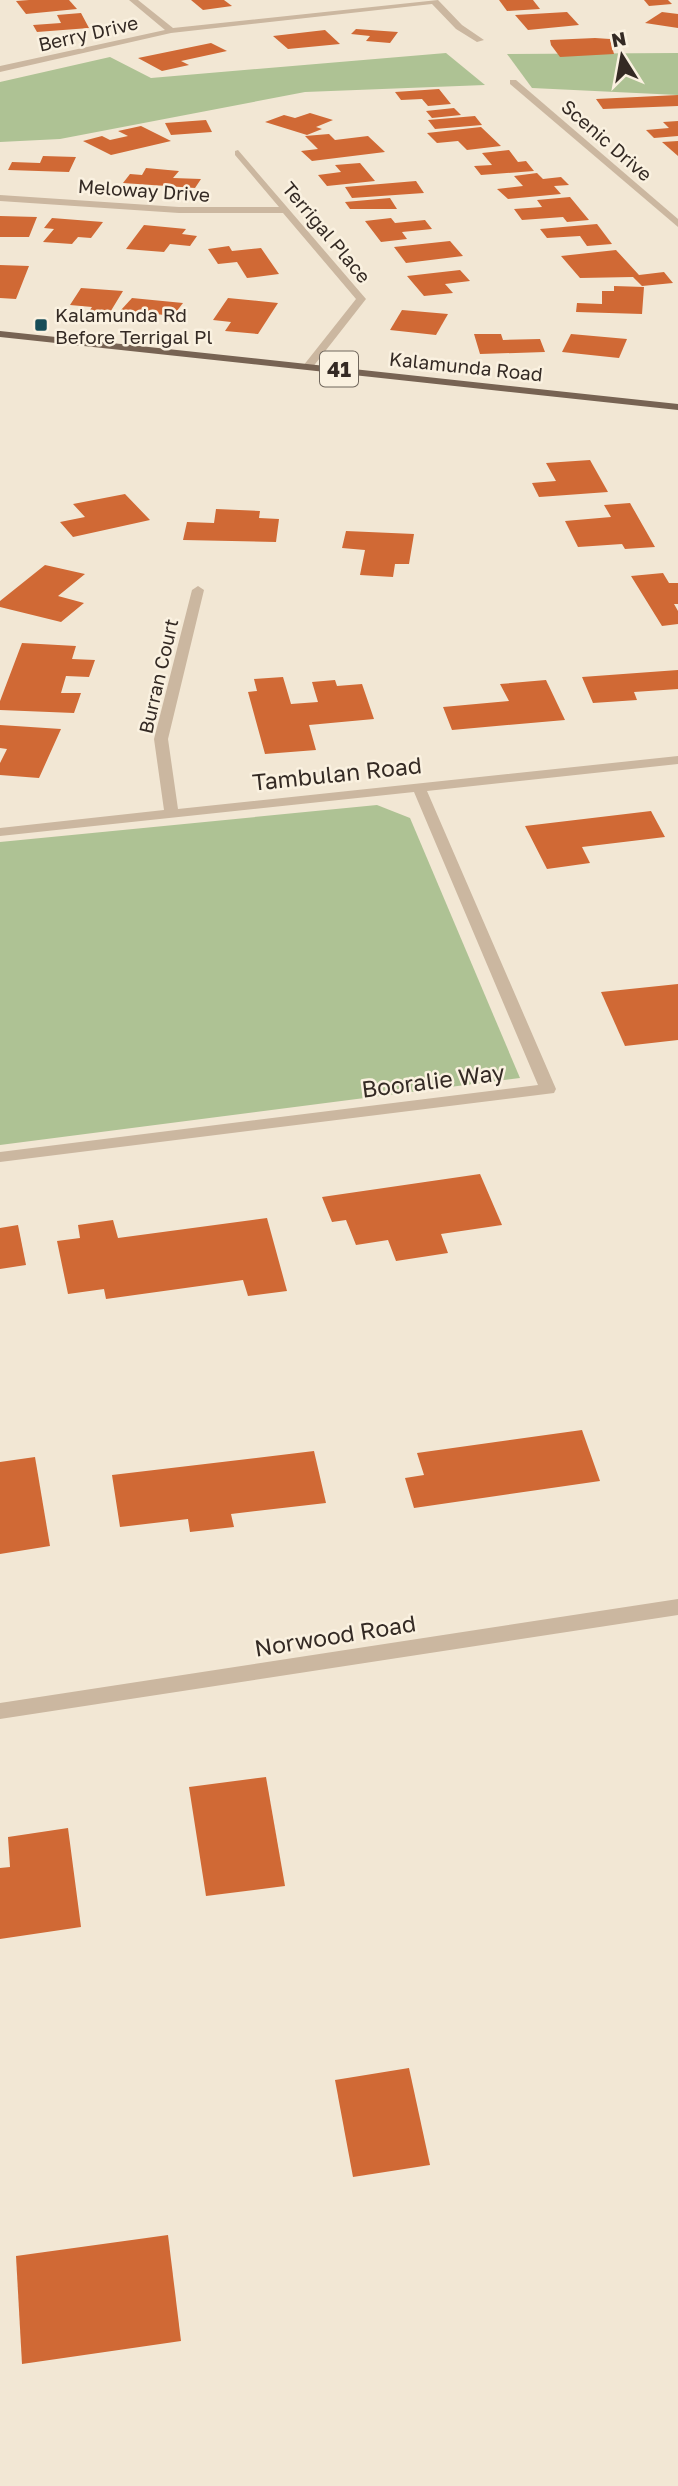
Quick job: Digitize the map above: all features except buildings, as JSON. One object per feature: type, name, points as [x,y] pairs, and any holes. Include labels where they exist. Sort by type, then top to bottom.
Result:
[{"type":"main road","name":"Kalamunda Road","points":[[0,334],[678,407]]},
{"type":"street","points":[[133,0],[171,31]]},
{"type":"street","points":[[433,0],[459,27],[480,40]]},
{"type":"street","name":"Berry Drive","points":[[0,69],[171,31],[433,0]]},
{"type":"street","name":"Scenic Drive","points":[[513,82],[678,224]]},
{"type":"street","name":"Terrigal Place","points":[[239,153],[361,299],[308,366]]},
{"type":"street","name":"Meloway Drive","points":[[0,198],[223,214],[286,209]]},
{"type":"street","name":"Burran Court","points":[[171,813],[161,739],[198,590]]},
{"type":"street","name":"Tambulan Road","points":[[0,832],[678,760]]},
{"type":"street","name":"Booralie Way","points":[[0,1157],[548,1089],[419,788]]},
{"type":"street","name":"Norwood Road","points":[[0,1711],[678,1607]]},
{"type":"green space","points":[[446,53],[485,85],[305,92],[60,139],[0,142],[0,82],[110,57],[151,78]]},
{"type":"green space","points":[[678,53],[678,95],[532,88],[507,54]]},
{"type":"green space","points":[[377,805],[410,818],[520,1078],[0,1145],[0,842]]},
{"type":"place","name":"Kalamunda Rd Before Terrigal Pl","points":[[41,325]]}]
